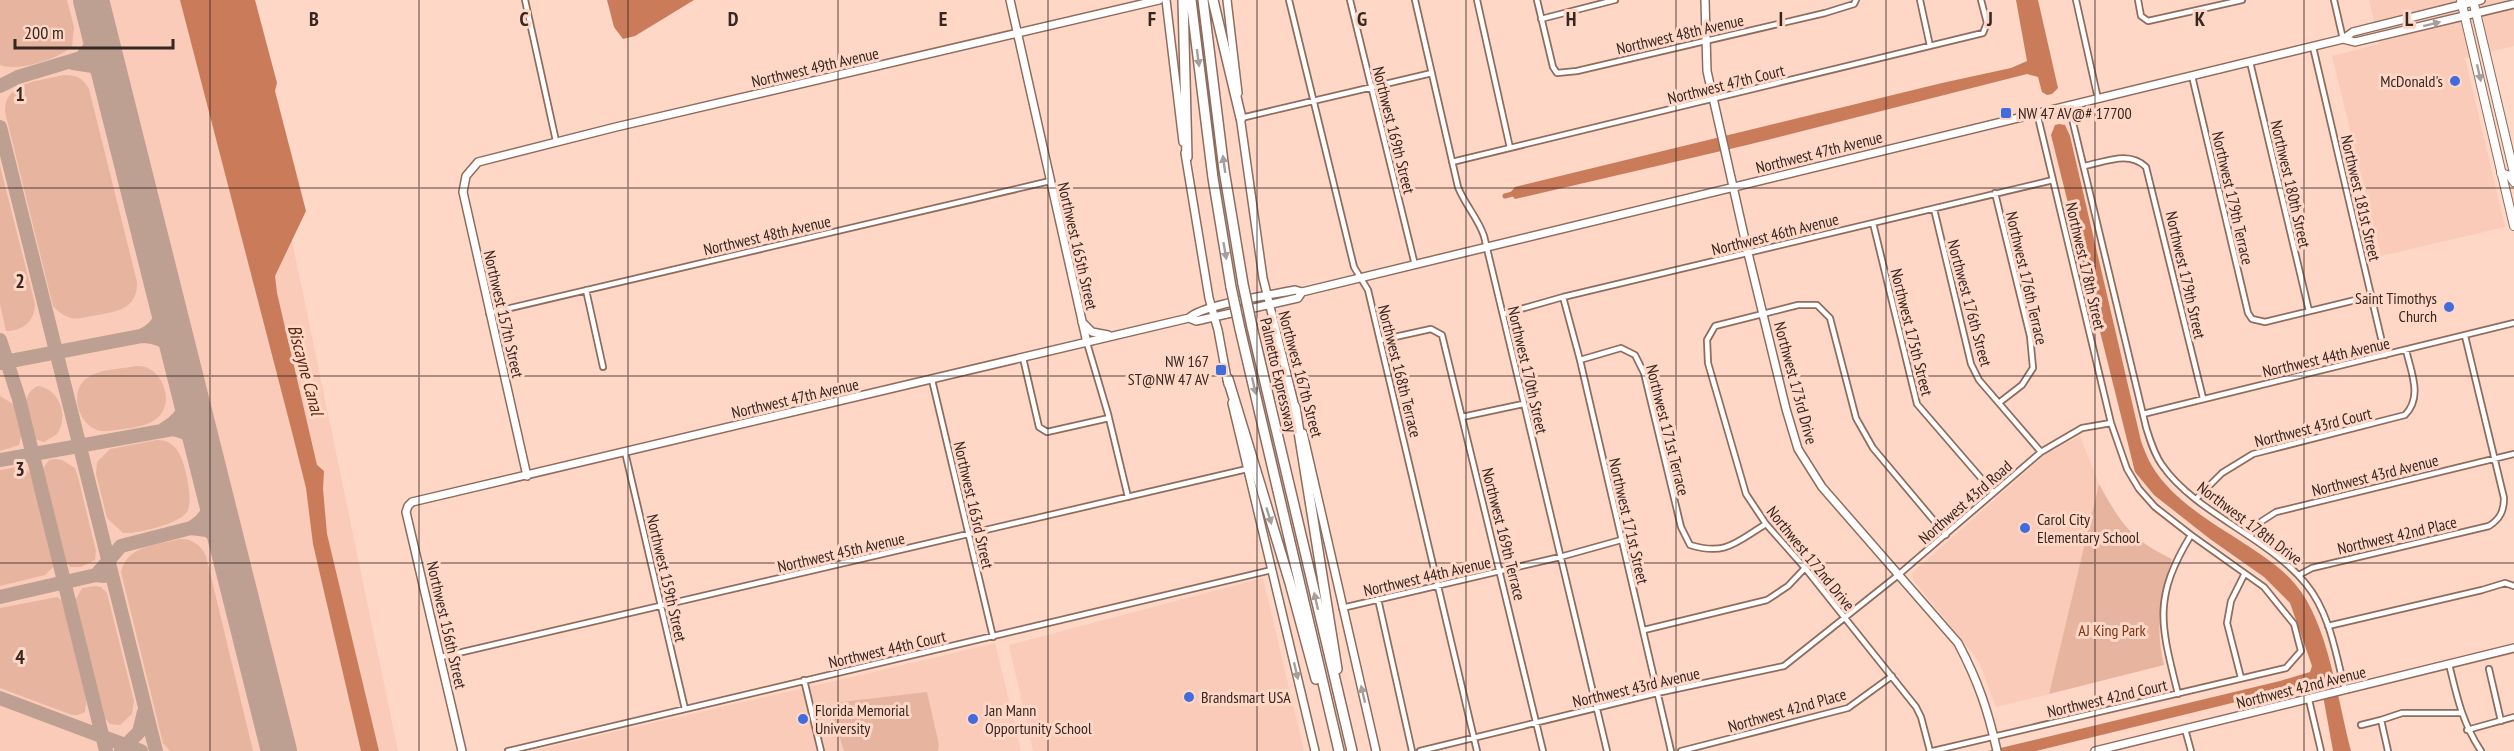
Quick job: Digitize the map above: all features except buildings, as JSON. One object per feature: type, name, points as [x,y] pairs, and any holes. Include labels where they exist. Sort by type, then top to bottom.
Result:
[{"type":"highway","points":[[1183,0],[1187,157]]},
{"type":"highway","name":"Palmetto Expressway","points":[[1191,0],[1213,178],[1231,287],[1339,751]]},
{"type":"highway","name":"Palmetto Expressway","points":[[1203,0],[1224,170],[1243,284],[1352,751]]},
{"type":"highway","points":[[1213,0],[1241,118]]},
{"type":"highway","points":[[1228,379],[1316,677],[1330,712]]},
{"type":"highway","points":[[1295,407],[1336,656],[1339,698]]},
{"type":"main road","points":[[2476,1],[2476,13],[2514,171]]},
{"type":"main road","points":[[2462,2],[2514,226]]},
{"type":"main road","points":[[2497,154],[2514,171]]},
{"type":"main road","points":[[2501,173],[2510,176],[2514,182]]},
{"type":"street","points":[[525,0],[556,141]]},
{"type":"street","name":"Northwest 165th Street","points":[[1010,0],[1082,322],[1128,497]]},
{"type":"street","name":"Northwest 49th Avenue","points":[[478,162],[556,141],[1159,0]]},
{"type":"street","points":[[1166,0],[1179,119],[1212,308],[1247,469],[1315,751]]},
{"type":"street","name":"Northwest 167th Street","points":[[1227,0],[1249,188],[1266,296],[1303,434],[1376,751]]},
{"type":"street","name":"Northwest 168th Terrace","points":[[1289,0],[1354,267],[1368,290],[1381,340],[1477,751]]},
{"type":"street","name":"Northwest 169th Street","points":[[1350,0],[1415,265]]},
{"type":"street","name":"Northwest 170th Street","points":[[1415,0],[1458,187],[1463,199],[1480,224],[1487,248],[1607,751]]},
{"type":"street","points":[[1477,0],[1510,148]]},
{"type":"street","points":[[1537,0],[1541,19],[1615,0]]},
{"type":"street","name":"Northwest 173rd Drive","points":[[1705,0],[1707,71],[1792,433],[1804,461],[1821,488],[1958,643],[1974,672],[1988,709],[1997,751]]},
{"type":"street","name":"Northwest 48th Avenue","points":[[1541,19],[1553,67],[1557,73],[1577,71],[1705,39],[1825,13],[1854,4],[1856,0]]},
{"type":"street","points":[[1920,0],[1930,46]]},
{"type":"street","name":"Northwest 47th Court","points":[[1452,162],[1983,33],[1987,23],[1982,0]]},
{"type":"street","points":[[2076,0],[2098,99]]},
{"type":"street","points":[[2138,0],[2141,16],[2148,21],[2242,0]]},
{"type":"street","points":[[2334,0],[2343,39]]},
{"type":"street","name":"Northwest 47th Avenue","points":[[1189,318],[1194,312],[1295,290],[1302,292],[2313,47],[2343,39],[2353,32],[2462,2],[2476,1]]},
{"type":"street","name":"Northwest 47th Avenue","points":[[2343,39],[2355,42],[2514,4]]},
{"type":"street","name":"Northwest 181st Street","points":[[2313,47],[2385,355]]},
{"type":"street","name":"Northwest 180th Street","points":[[2250,62],[2309,311]]},
{"type":"street","points":[[1241,118],[1432,73]]},
{"type":"street","name":"Northwest 179th Terrace","points":[[2192,76],[2248,313],[2256,322],[2265,322],[2309,311]]},
{"type":"street","name":"Northwest 178th Street","points":[[2069,106],[2143,414]]},
{"type":"street","name":"Northwest 178th Street","points":[[2037,113],[2111,423]]},
{"type":"street","name":"Northwest 179th Street","points":[[2084,166],[2124,157],[2139,160],[2146,167],[2203,398]]},
{"type":"street","name":"Northwest 157th Street","points":[[478,162],[466,176],[463,192],[527,476]]},
{"type":"street","name":"Northwest 46th Avenue","points":[[1503,314],[1563,297],[2053,180]]},
{"type":"street","name":"Northwest 48th Avenue","points":[[489,313],[1050,181]]},
{"type":"street","name":"Northwest 176th Terrace","points":[[1995,193],[2030,336],[2033,368],[2022,385],[2000,402]]},
{"type":"street","name":"Northwest 176th Street","points":[[1934,209],[1971,364],[1979,380],[2041,452]]},
{"type":"street","name":"Northwest 175th Street","points":[[1873,223],[1917,404],[1993,492]]},
{"type":"street","points":[[586,290],[603,367]]},
{"type":"street","name":"Northwest 47th Avenue","points":[[408,506],[412,502],[1189,318],[1196,321],[1269,306],[1298,298],[1302,292]]},
{"type":"street","points":[[2309,311],[2372,296]]},
{"type":"street","name":"Northwest 171st Street","points":[[1563,297],[1580,360],[1671,751]]},
{"type":"street","name":"Northwest 172nd Drive","points":[[1932,751],[1921,717],[1892,676],[1805,568],[1766,524],[1746,494],[1738,474],[1708,363],[1707,340],[1715,326],[1798,305],[1817,305],[1830,318],[1856,418],[1873,448],[1946,535]]},
{"type":"street","points":[[1082,322],[1092,332],[1114,336]]},
{"type":"street","name":"Northwest 44th Avenue","points":[[2143,414],[2514,323]]},
{"type":"street","name":"Northwest 169th Terrace","points":[[1381,340],[1431,329],[1442,335],[1543,751]]},
{"type":"street","points":[[2465,336],[2494,459]]},
{"type":"street","name":"Northwest 171st Terrace","points":[[1580,360],[1621,348],[1635,355],[1644,373],[1680,527],[1690,544],[1707,550],[1725,549],[1766,524]]},
{"type":"street","name":"Northwest 43rd Court","points":[[2197,498],[2222,473],[2253,454],[2397,418],[2411,409],[2416,392],[2406,350]]},
{"type":"street","points":[[1023,358],[1039,427],[1042,431],[1047,432],[1109,418]]},
{"type":"street","name":"Northwest 163rd Street","points":[[932,380],[993,637]]},
{"type":"street","points":[[1462,417],[1523,404]]},
{"type":"street","name":"Northwest 178th Drive","points":[[2143,414],[2150,440],[2162,464],[2182,487],[2299,575],[2319,603],[2328,626],[2341,692]]},
{"type":"street","points":[[2111,423],[2127,468],[2139,489],[2155,507],[2244,575],[2231,601],[2227,623],[2241,678]]},
{"type":"street","name":"Northwest 43rd Road","points":[[1844,618],[1946,535],[2041,452],[2082,428],[2111,423]]},
{"type":"street","name":"Northwest 159th Street","points":[[625,452],[685,709]]},
{"type":"street","name":"Northwest 43rd Avenue","points":[[2250,536],[2262,521],[2276,512],[2514,454]]},
{"type":"street","name":"Northwest 42nd Place","points":[[2299,575],[2312,568],[2489,526],[2500,516],[2504,508],[2504,498],[2494,459]]},
{"type":"street","name":"Northwest 45th Avenue","points":[[441,657],[1247,469]]},
{"type":"street","name":"Northwest 156th Street","points":[[408,506],[406,512],[462,751]]},
{"type":"street","points":[[2178,694],[2163,627],[2163,604],[2167,581],[2177,557],[2191,535]]},
{"type":"street","name":"Northwest 44th Avenue","points":[[1342,608],[1560,557],[1621,540]]},
{"type":"street","points":[[1644,630],[1767,600],[1788,586],[1805,568]]},
{"type":"street","name":"Northwest 44th Court","points":[[508,751],[1272,570]]},
{"type":"street","name":"Northwest 42nd Court","points":[[1932,751],[1994,739],[2286,668],[2301,651],[2294,624],[2264,587],[2244,575]]},
{"type":"street","points":[[2328,626],[2505,583],[2514,586]]},
{"type":"street","points":[[1378,599],[1412,751]]},
{"type":"street","name":"Northwest 43rd Avenue","points":[[1420,751],[1658,693],[1784,666],[1844,618]]},
{"type":"street","name":"Northwest 42nd Avenue","points":[[2095,751],[2319,698],[2514,648]]},
{"type":"street","points":[[2449,664],[2461,713],[2481,751]]},
{"type":"street","points":[[2489,669],[2501,721]]},
{"type":"street","name":"Northwest 42nd Place","points":[[1681,751],[1848,708],[1892,676]]},
{"type":"street","points":[[804,680],[821,751]]},
{"type":"street","points":[[2308,700],[2321,751]]},
{"type":"street","points":[[2361,725],[2402,713],[2461,713]]},
{"type":"street","points":[[2468,730],[2514,717]]},
{"type":"street","points":[[2381,720],[2388,751]]},
{"type":"street","points":[[2185,729],[2191,751]]},
{"type":"shaded area","points":[[0,0],[242,0],[398,751],[0,751]]},
{"type":"shaded area","points":[[180,0],[255,0],[277,83],[275,91],[306,211],[275,276],[277,293],[317,465],[324,471],[323,489],[327,534],[379,751],[361,751],[313,544],[306,488]]},
{"type":"shaded area","points":[[607,0],[694,0],[635,36],[623,39],[614,27]]},
{"type":"shaded area","points":[[2016,0],[2038,0],[2058,88],[2052,94],[2047,95],[2042,92],[2038,77],[2027,74],[1747,145],[1515,199],[1510,193],[1515,187],[2011,68],[2027,61]]},
{"type":"shaded area","points":[[2369,0],[2514,0],[2514,46],[2465,58],[2505,227],[2381,256],[2332,56],[2379,44]]},
{"type":"shaded area","points":[[2055,125],[2065,125],[2070,136],[2141,441],[2147,457],[2170,490],[2207,519],[2278,567],[2295,584],[2316,619],[2324,641],[2351,751],[2333,751],[2322,690],[2317,683],[2313,683],[2036,751],[1988,751],[2280,681],[2310,672],[2312,666],[2290,603],[2264,577],[2210,539],[2154,495],[2135,472],[2051,135]]},
{"type":"shaded area","name":"Carol City Elementary School","points":[[2080,436],[2099,484],[2049,694],[1996,707],[1980,664],[1913,580],[1912,573],[2046,454]]},
{"type":"shaded area","points":[[1263,578],[1304,751],[1033,751],[1009,645]]},
{"type":"shaded area","name":"Florida Memorial University","points":[[995,643],[1021,751],[532,751],[920,661]]},
{"type":"green space","points":[[0,0],[67,0],[74,27],[72,46],[38,63],[17,67],[0,65]]},
{"type":"green space","points":[[64,75],[79,78],[89,89],[137,282],[133,299],[123,308],[79,318],[66,316],[53,306],[5,112],[6,102],[17,88],[35,81]]},
{"type":"green space","points":[[0,166],[35,304],[33,315],[27,324],[12,331],[6,331],[0,304]]},
{"type":"green space","points":[[136,366],[153,371],[164,386],[166,395],[162,412],[151,422],[133,428],[107,431],[90,426],[79,411],[77,402],[81,385],[92,375]]},
{"type":"green space","points":[[38,386],[52,392],[62,412],[61,427],[57,434],[44,442],[35,439],[26,407],[28,395]]},
{"type":"green space","points":[[0,396],[13,404],[21,436],[19,445],[0,451]]},
{"type":"green space","points":[[157,440],[171,444],[180,455],[186,471],[189,507],[183,516],[176,520],[138,532],[123,533],[107,518],[96,474],[97,462],[110,449]]},
{"type":"green space","points":[[49,460],[62,460],[75,468],[78,477],[96,551],[95,560],[81,567],[71,567],[65,562],[42,470]]},
{"type":"green space","points":[[23,467],[31,474],[54,566],[45,575],[0,586],[0,470]]},
{"type":"green space","name":"AJ King Park","points":[[2099,484],[2128,529],[2146,545],[2172,559],[2164,586],[2159,625],[2164,665],[2049,694]]},
{"type":"green space","points":[[180,539],[196,543],[206,556],[253,751],[170,751],[163,743],[121,572],[124,563],[137,551]]},
{"type":"green space","points":[[101,587],[107,593],[134,701],[132,714],[120,725],[110,724],[104,717],[75,601],[82,588]]},
{"type":"green space","points":[[57,597],[63,601],[87,697],[85,712],[78,715],[72,715],[0,688],[0,608]]},
{"type":"green space","points":[[927,692],[939,745],[938,751],[844,751],[833,715],[841,702]]},
{"type":"waterway","points":[[1505,196],[1516,193]]},
{"type":"taxiway","points":[[0,86],[18,77],[81,58],[92,45],[98,28]]},
{"type":"taxiway","points":[[73,63],[93,66],[112,83]]},
{"type":"taxiway","points":[[0,127],[156,751]]},
{"type":"taxiway","points":[[141,336],[158,322],[166,300]]},
{"type":"taxiway","points":[[0,363],[141,336],[163,341],[180,355]]},
{"type":"taxiway","points":[[0,340],[19,399],[106,751]]},
{"type":"taxiway","points":[[164,429],[181,414],[189,392]]},
{"type":"taxiway","points":[[0,460],[173,429],[193,438],[205,457]]},
{"type":"taxiway","points":[[191,528],[202,520],[209,510],[212,485]]},
{"type":"taxiway","points":[[96,575],[121,546],[191,528],[207,530],[220,538],[228,547]]},
{"type":"taxiway","points":[[0,597],[96,575],[104,576]]},
{"type":"taxiway","points":[[0,698],[141,751]]},
{"type":"taxiway","points":[[121,750],[139,732],[144,712]]},
{"type":"taxiway","points":[[277,743],[277,751]]},
{"type":"runway","points":[[91,0],[279,751]]},
{"type":"place","name":"McDonald's","points":[[2455,81]]},
{"type":"place","name":"NW 47 AV@# 17700","points":[[2006,113]]},
{"type":"place","name":"Saint Timothys Church","points":[[2449,307]]},
{"type":"place","name":"NW 167 ST@NW 47 AV","points":[[1221,370]]},
{"type":"place","name":"Carol City Elementary School","points":[[2025,528]]},
{"type":"place","name":"Brandsmart USA","points":[[1189,697]]},
{"type":"place","name":"Florida Memorial University","points":[[803,719]]},
{"type":"place","name":"Jan Mann Opportunity School","points":[[973,719]]},
{"type":"water label","name":"Biscayne Canal","points":[[306,370]]}]
